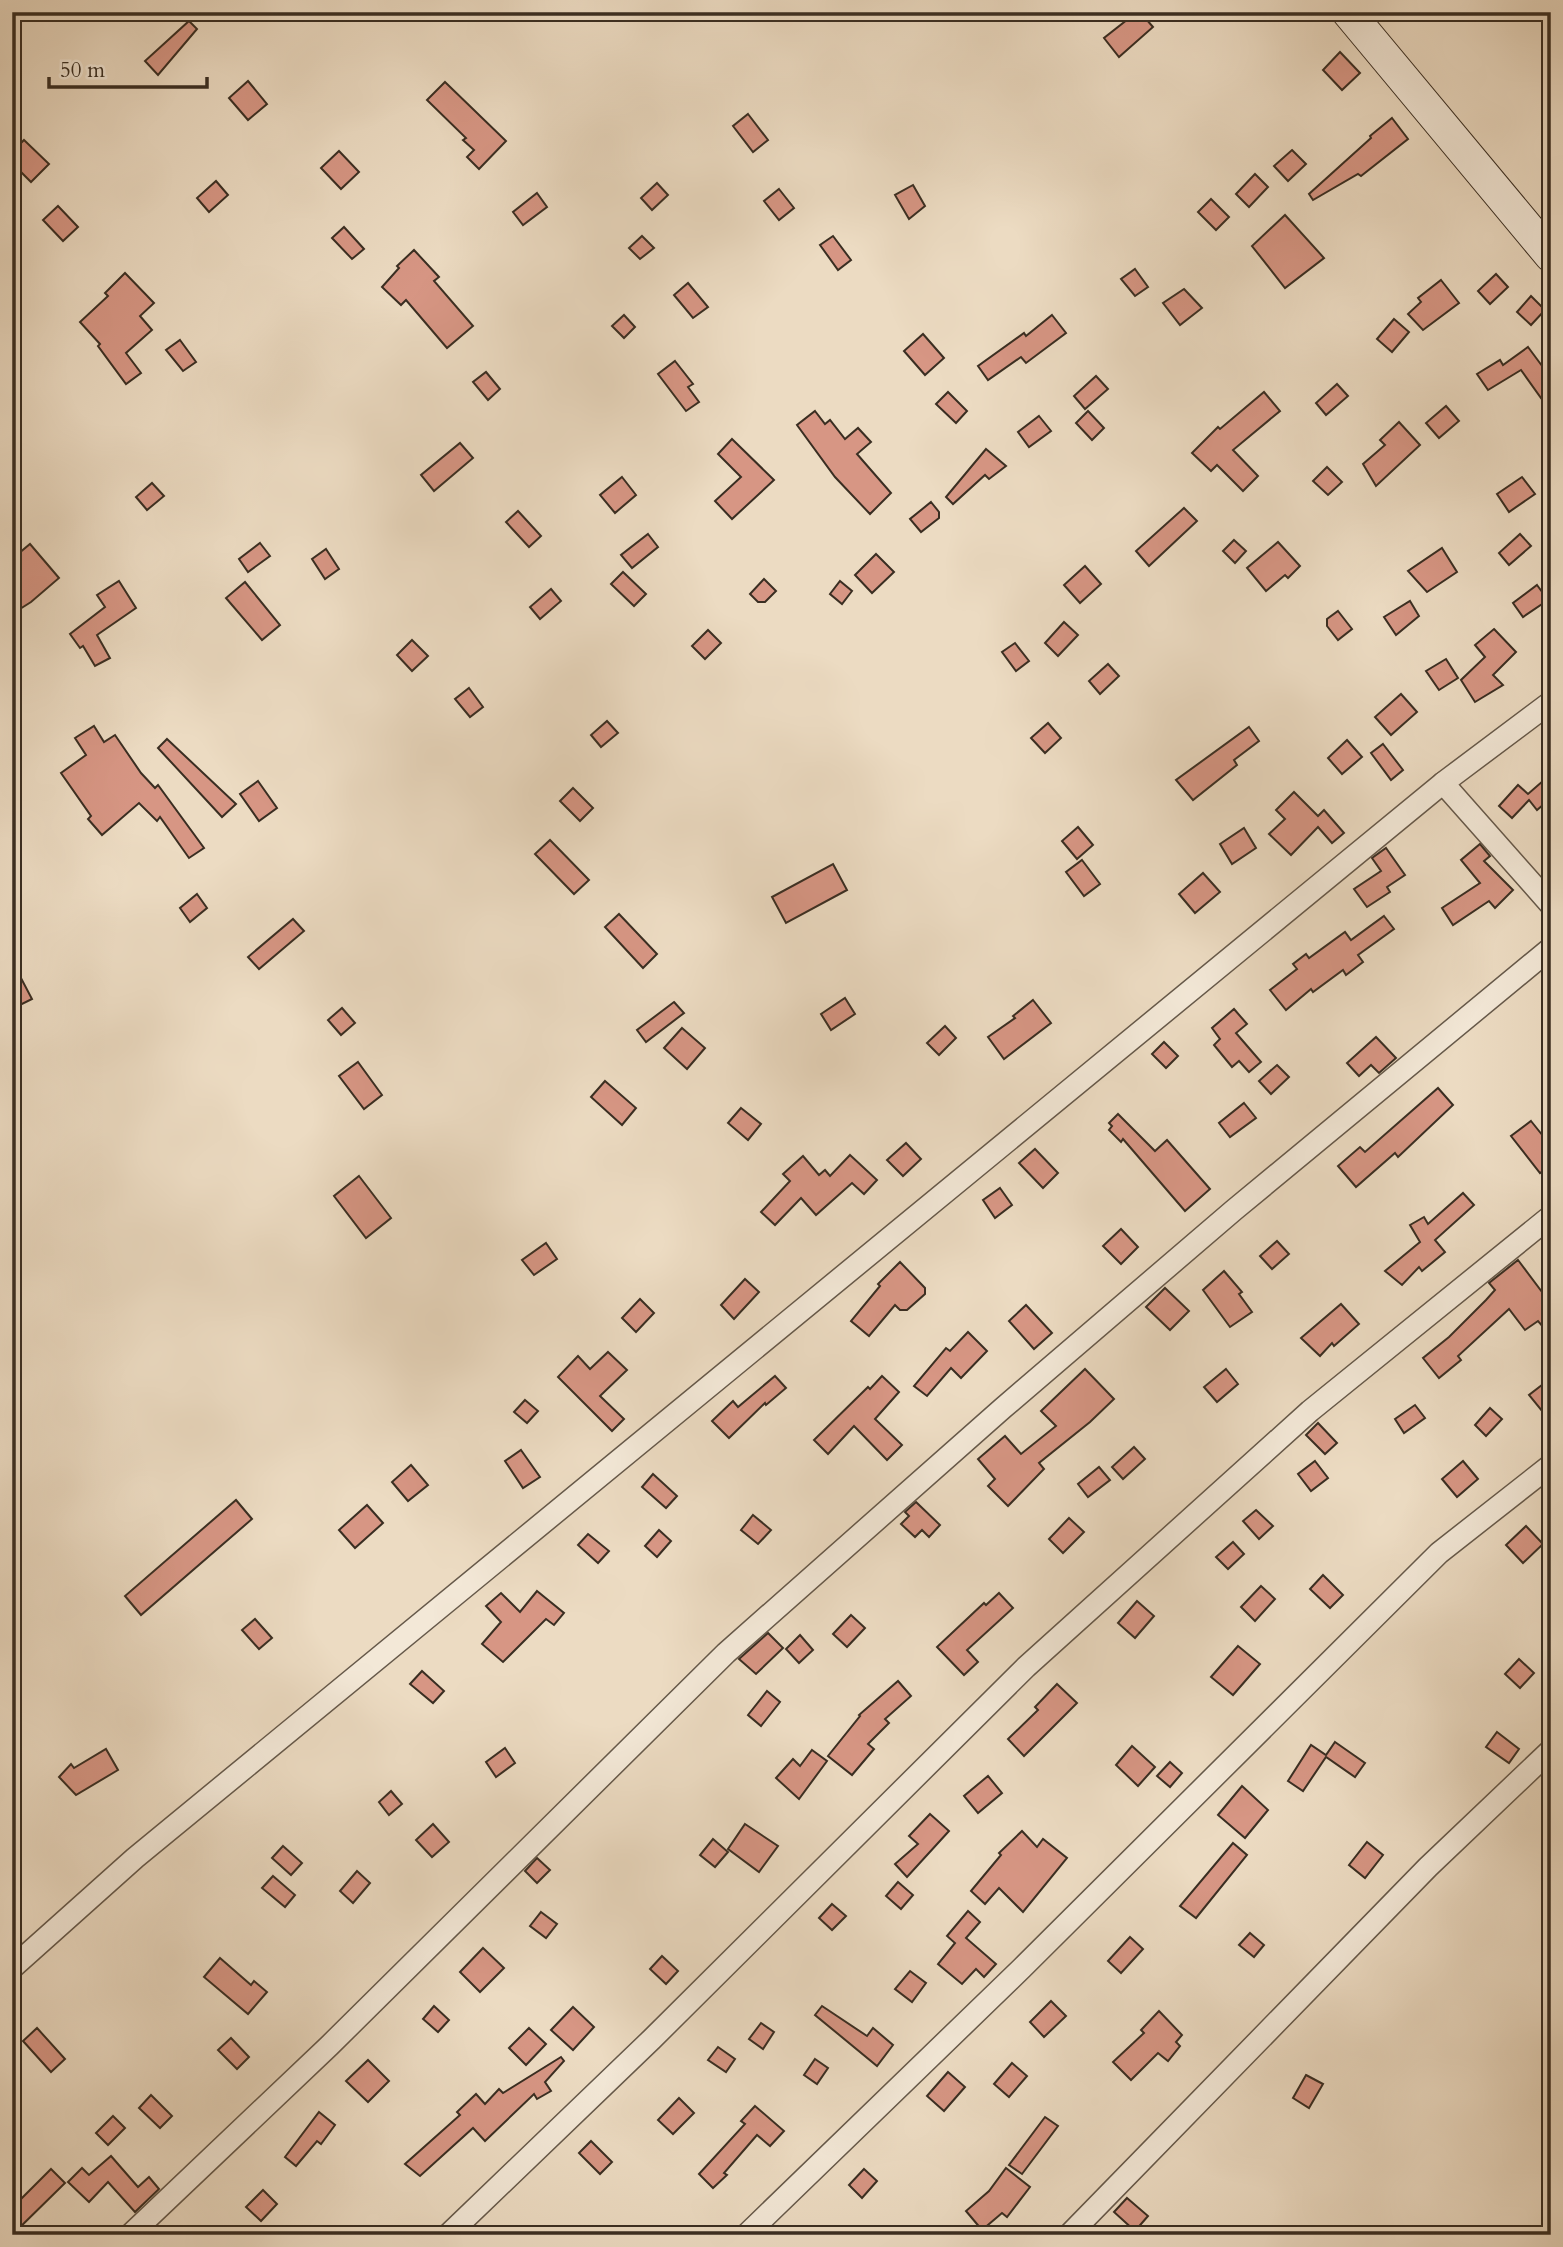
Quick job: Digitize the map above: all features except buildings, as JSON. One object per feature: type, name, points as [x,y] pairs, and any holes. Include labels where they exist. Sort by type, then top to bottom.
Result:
[{"type":"street","points":[[1348,12],[1551,256]]},
{"type":"street","points":[[12,1968],[135,1858],[1444,783],[1551,702]]},
{"type":"street","points":[[1444,783],[1551,905]]},
{"type":"street","points":[[130,2235],[329,2046],[726,1653],[1003,1408],[1234,1210],[1551,948]]},
{"type":"street","points":[[448,2235],[652,2039],[1026,1667],[1310,1411],[1551,1216]]},
{"type":"street","points":[[746,2235],[1022,1968],[1439,1553],[1551,1465]]},
{"type":"street","points":[[1069,2235],[1428,1867],[1551,1749]]}]
